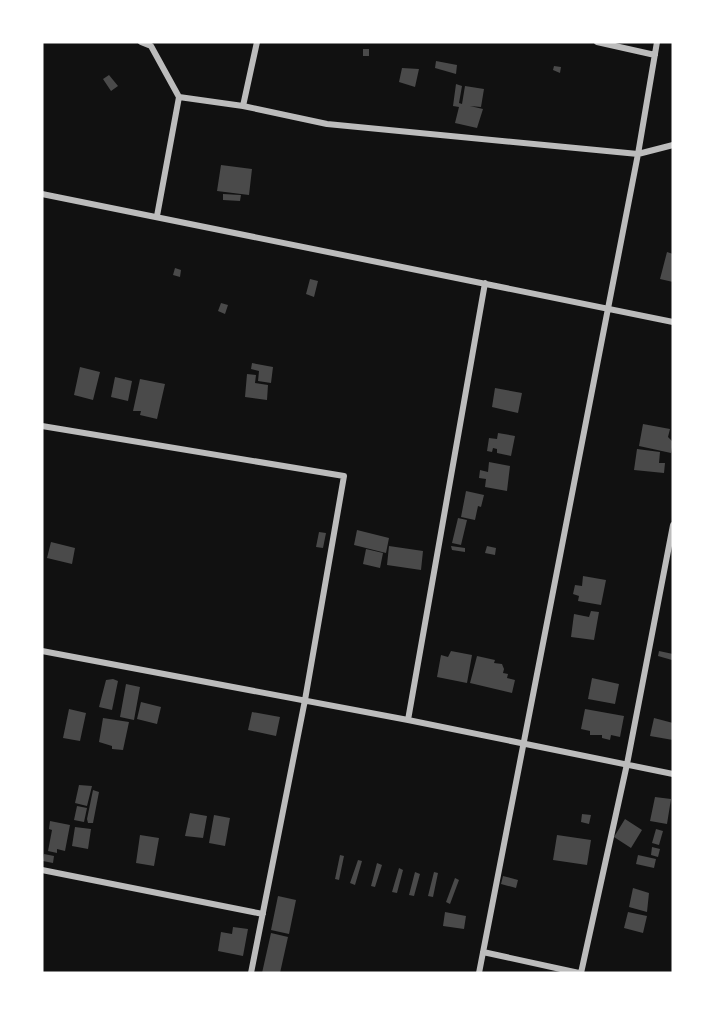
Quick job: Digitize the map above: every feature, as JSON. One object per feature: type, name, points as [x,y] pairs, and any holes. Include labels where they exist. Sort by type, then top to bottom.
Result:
[{"type":"street","points":[[141,42],[151,46],[179,97],[157,216]]},
{"type":"street","points":[[243,105],[257,42]]},
{"type":"street","points":[[597,42],[655,55]]},
{"type":"street","points":[[479,973],[638,153],[657,42]]},
{"type":"street","points":[[179,97],[243,105],[327,124],[638,153],[673,145]]},
{"type":"street","points":[[42,194],[673,322]]},
{"type":"street","points":[[408,720],[485,283]]},
{"type":"street","points":[[42,426],[345,476],[305,700],[251,973]]},
{"type":"street","points":[[483,952],[580,973],[627,764],[673,525]]},
{"type":"street","points":[[42,651],[408,720],[673,774]]},
{"type":"street","points":[[42,870],[263,914]]},
{"type":"building","points":[[363,49],[369,49],[369,56],[363,56]]},
{"type":"building","points":[[436,61],[457,65],[456,74],[435,68]]},
{"type":"building","points":[[554,66],[561,67],[560,73],[553,70]]},
{"type":"building","points":[[402,68],[419,69],[415,87],[399,82]]},
{"type":"building","points":[[109,75],[118,86],[111,91],[103,79]]},
{"type":"building","points":[[456,84],[462,86],[459,103],[462,104],[465,86],[484,89],[481,107],[470,106],[483,109],[477,128],[455,123],[459,107],[453,106]]},
{"type":"building","points":[[221,165],[252,169],[249,195],[217,191]]},
{"type":"building","points":[[223,194],[241,195],[240,201],[223,200]]},
{"type":"building","points":[[667,252],[673,254],[673,282],[660,279]]},
{"type":"building","points":[[175,268],[181,270],[180,277],[173,275]]},
{"type":"building","points":[[310,279],[318,281],[314,297],[306,294]]},
{"type":"building","points":[[221,303],[228,305],[225,314],[218,311]]},
{"type":"building","points":[[252,363],[273,367],[271,383],[258,381],[259,371],[251,369]]},
{"type":"building","points":[[80,367],[100,372],[93,400],[74,395]]},
{"type":"building","points":[[247,374],[256,375],[255,383],[268,385],[267,400],[245,397]]},
{"type":"building","points":[[115,377],[132,381],[128,401],[111,397]]},
{"type":"building","points":[[140,379],[165,384],[157,419],[140,415],[141,411],[133,411]]},
{"type":"building","points":[[495,388],[522,393],[518,413],[492,407]]},
{"type":"building","points":[[643,424],[670,429],[668,437],[673,442],[671,453],[639,446]]},
{"type":"building","points":[[498,433],[515,436],[511,456],[497,453],[497,449],[493,448],[492,452],[487,451],[489,438],[497,439]]},
{"type":"building","points":[[637,449],[660,452],[659,463],[665,463],[664,473],[634,470]]},
{"type":"building","points":[[489,462],[510,466],[507,491],[485,487],[486,479],[479,478],[480,470],[488,472]]},
{"type":"building","points":[[466,491],[484,495],[481,507],[478,506],[475,520],[461,517]]},
{"type":"building","points":[[458,518],[467,520],[461,545],[452,543]]},
{"type":"building","points":[[357,530],[389,538],[386,553],[354,545]]},
{"type":"building","points":[[319,532],[326,533],[323,548],[316,547]]},
{"type":"building","points":[[51,542],[75,548],[72,564],[47,558]]},
{"type":"building","points":[[389,546],[423,551],[421,570],[387,565]]},
{"type":"building","points":[[451,546],[465,548],[465,552],[452,550]]},
{"type":"building","points":[[487,546],[496,548],[495,555],[485,553]]},
{"type":"building","points":[[366,549],[383,553],[380,568],[363,564]]},
{"type":"building","points":[[583,576],[606,580],[601,605],[578,601],[579,596],[573,594],[575,585],[582,586]]},
{"type":"building","points":[[591,611],[599,612],[594,640],[571,637],[574,614],[589,617]]},
{"type":"building","points":[[451,651],[472,655],[467,683],[437,677],[441,655],[448,657]]},
{"type":"building","points":[[659,651],[673,654],[672,660],[658,656]]},
{"type":"building","points":[[477,656],[502,664],[503,673],[508,674],[507,678],[515,680],[512,693],[470,683]]},
{"type":"building","points":[[592,678],[619,684],[615,704],[588,699]]},
{"type":"building","points":[[106,680],[118,681],[112,710],[99,707]]},
{"type":"building","points":[[126,684],[140,687],[134,720],[120,717]]},
{"type":"building","points":[[141,702],[161,707],[157,724],[137,719]]},
{"type":"building","points":[[69,709],[86,713],[80,741],[63,738]]},
{"type":"building","points":[[585,709],[624,716],[620,737],[611,735],[610,740],[602,738],[602,735],[590,735],[590,731],[581,729]]},
{"type":"building","points":[[252,712],[280,717],[276,736],[248,730]]},
{"type":"building","points":[[103,718],[129,722],[123,750],[112,749],[112,746],[99,742]]},
{"type":"building","points":[[654,718],[673,723],[673,740],[650,736]]},
{"type":"building","points":[[79,785],[92,786],[87,806],[75,803]]},
{"type":"building","points":[[93,790],[99,792],[93,823],[88,823],[87,819]]},
{"type":"building","points":[[655,797],[671,799],[667,824],[650,821]]},
{"type":"building","points":[[77,806],[87,808],[84,822],[74,820]]},
{"type":"building","points":[[190,813],[207,816],[203,838],[185,836]]},
{"type":"building","points":[[582,814],[591,815],[589,824],[581,822]]},
{"type":"building","points":[[214,815],[230,818],[225,846],[209,843]]},
{"type":"building","points":[[625,819],[642,830],[631,848],[614,837]]},
{"type":"building","points":[[50,821],[70,825],[65,851],[57,849],[57,853],[48,851],[52,830],[49,829]]},
{"type":"building","points":[[75,827],[91,829],[88,849],[72,846]]},
{"type":"building","points":[[656,829],[663,831],[659,845],[652,843]]},
{"type":"building","points":[[140,835],[159,838],[154,866],[136,863]]},
{"type":"building","points":[[557,835],[591,840],[587,865],[553,860]]},
{"type":"building","points":[[652,847],[660,849],[658,857],[651,855]]},
{"type":"building","points":[[44,854],[54,856],[53,863],[43,861]]},
{"type":"building","points":[[340,855],[344,856],[339,880],[335,879]]},
{"type":"building","points":[[638,855],[656,859],[654,868],[636,864]]},
{"type":"building","points":[[358,860],[362,861],[355,885],[350,883]]},
{"type":"building","points":[[377,863],[382,865],[375,887],[371,886]]},
{"type":"building","points":[[399,868],[403,870],[397,893],[392,892]]},
{"type":"building","points":[[415,872],[420,874],[414,896],[409,895]]},
{"type":"building","points":[[434,872],[438,873],[433,897],[428,896]]},
{"type":"building","points":[[503,876],[518,880],[516,888],[501,884]]},
{"type":"building","points":[[455,878],[459,880],[450,904],[446,902]]},
{"type":"building","points":[[633,888],[649,893],[647,912],[629,907]]},
{"type":"building","points":[[278,896],[296,900],[289,934],[271,930]]},
{"type":"building","points":[[445,912],[466,916],[464,929],[443,926]]},
{"type":"building","points":[[628,912],[647,916],[643,933],[624,928]]},
{"type":"building","points":[[233,927],[248,929],[243,956],[218,951],[221,932],[232,934]]},
{"type":"building","points":[[271,933],[288,937],[280,973],[262,973]]}]
